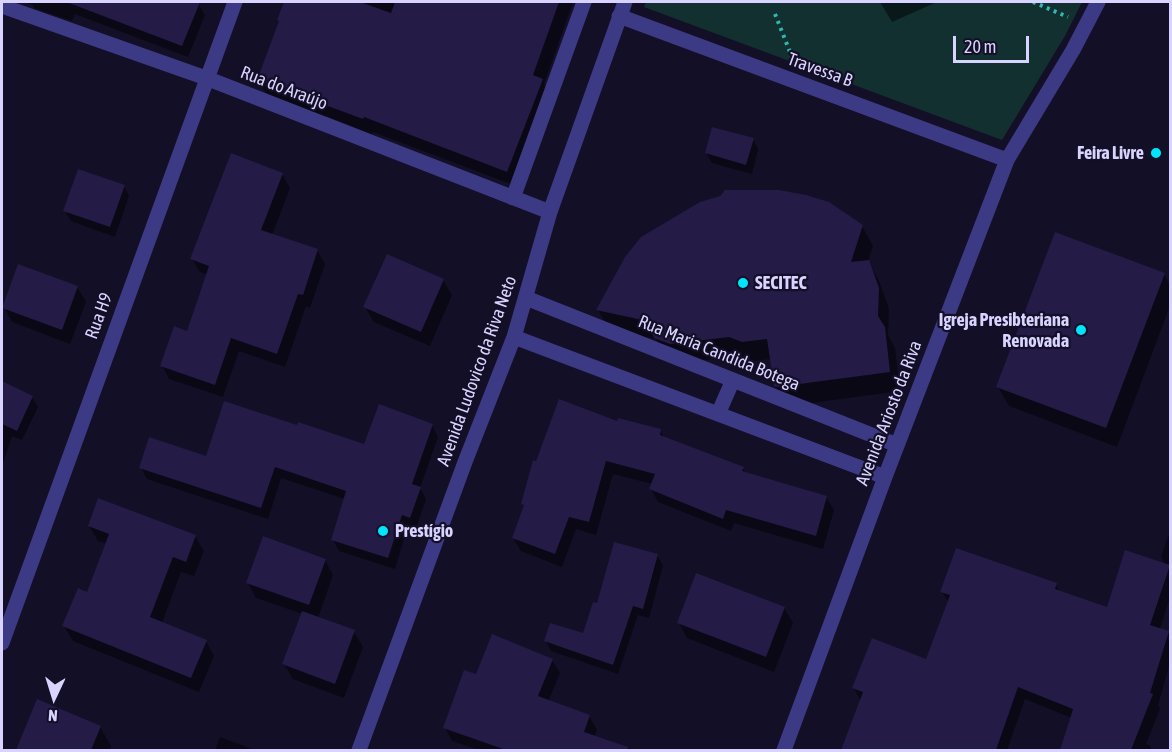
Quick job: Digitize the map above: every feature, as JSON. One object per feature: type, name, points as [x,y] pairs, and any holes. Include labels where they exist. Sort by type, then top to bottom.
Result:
[{"type":"street","name":"Rua H9","points":[[2,643],[235,2]]},
{"type":"street","points":[[513,198],[584,2]]},
{"type":"street","name":"Avenida Ariosto da Riva","points":[[784,750],[897,445],[1007,160],[1098,2]]},
{"type":"street","name":"Rua do Araújo","points":[[2,6],[206,78],[550,212]]},
{"type":"street","name":"Travessa B","points":[[622,9],[782,77],[1007,160]]},
{"type":"street","name":"Avenida Ludovico da Riva Neto","points":[[359,750],[465,462],[514,337],[550,212],[622,9]]},
{"type":"street","name":"Rua Maria Candida Botega","points":[[526,298],[897,445]]},
{"type":"street","points":[[514,337],[885,477]]},
{"type":"street","points":[[718,414],[733,380]]},
{"type":"path","points":[[1033,2],[1085,26]]},
{"type":"path","points":[[775,14],[792,57],[782,77]]},
{"type":"green space","points":[[646,2],[1082,2],[1065,36],[1002,140],[644,7]]},
{"type":"building","points":[[70,2],[200,2],[182,46]]},
{"type":"building","points":[[284,2],[360,2],[391,13],[395,2],[559,2],[533,75],[543,79],[507,172],[364,117],[363,119],[317,102],[317,104],[257,80]]},
{"type":"building","points":[[712,127],[754,138],[746,165],[705,153]]},
{"type":"building","points":[[231,153],[283,173],[261,230],[318,249],[303,295],[298,294],[277,354],[231,338],[215,385],[160,366],[174,326],[187,331],[209,266],[190,259]]},
{"type":"building","points":[[78,169],[125,185],[110,227],[63,211]]},
{"type":"building","name":"SECITEC","points":[[725,190],[779,190],[806,195],[829,202],[863,225],[851,262],[869,260],[879,288],[878,316],[885,327],[890,372],[777,387],[774,386],[767,339],[742,342],[729,337],[670,344],[654,338],[647,321],[596,310],[625,257],[641,237],[700,202],[720,196]]},
{"type":"building","name":"Igreja Presibteriana Renovada","points":[[1055,232],[1165,273],[1106,428],[996,387]]},
{"type":"building","points":[[387,254],[444,279],[421,332],[363,307]]},
{"type":"building","points":[[18,264],[78,286],[62,330],[2,308]]},
{"type":"building","points":[[2,381],[33,396],[17,431],[2,424]]},
{"type":"building","points":[[559,399],[617,421],[618,418],[661,429],[660,435],[744,467],[742,471],[827,496],[816,536],[726,510],[723,519],[649,489],[655,474],[606,461],[589,522],[569,517],[555,554],[512,538],[524,505],[521,504],[533,460],[536,461]]},
{"type":"building","points":[[224,401],[364,444],[379,404],[433,424],[412,484],[421,487],[410,518],[402,515],[388,558],[331,540],[346,491],[275,467],[261,508],[139,468],[149,437],[206,456]]},
{"type":"building","points":[[98,498],[196,535],[186,562],[173,557],[150,617],[207,640],[191,678],[62,626],[78,588],[87,592],[109,534],[88,526]]},
{"type":"building","points":[[263,536],[326,559],[309,605],[246,583]]},
{"type":"building","points":[[614,542],[658,554],[643,609],[633,606],[613,665],[544,641],[550,623],[583,633],[593,602],[597,603]]},
{"type":"building","points":[[956,548],[1057,583],[1055,589],[1107,607],[1125,550],[1170,565],[1150,625],[1169,631],[1150,693],[1153,694],[1131,750],[1060,750],[1073,709],[1018,687],[996,750],[841,750],[863,692],[852,688],[872,638],[926,659],[950,595],[940,592]]},
{"type":"building","points":[[696,573],[785,607],[766,657],[677,623]]},
{"type":"building","points":[[302,611],[355,630],[335,684],[282,664]]},
{"type":"building","points":[[492,634],[553,659],[538,696],[590,715],[584,732],[628,747],[627,750],[506,750],[443,728],[464,670],[476,674]]},
{"type":"building","points":[[37,699],[101,726],[91,750],[16,750]]},
{"type":"place","name":"Feira Livre","points":[[1156,153]]},
{"type":"place","name":"SECITEC","points":[[743,283]]},
{"type":"place","name":"Igreja Presibteriana Renovada","points":[[1081,330]]},
{"type":"place","name":"Prestígio","points":[[383,531]]}]
